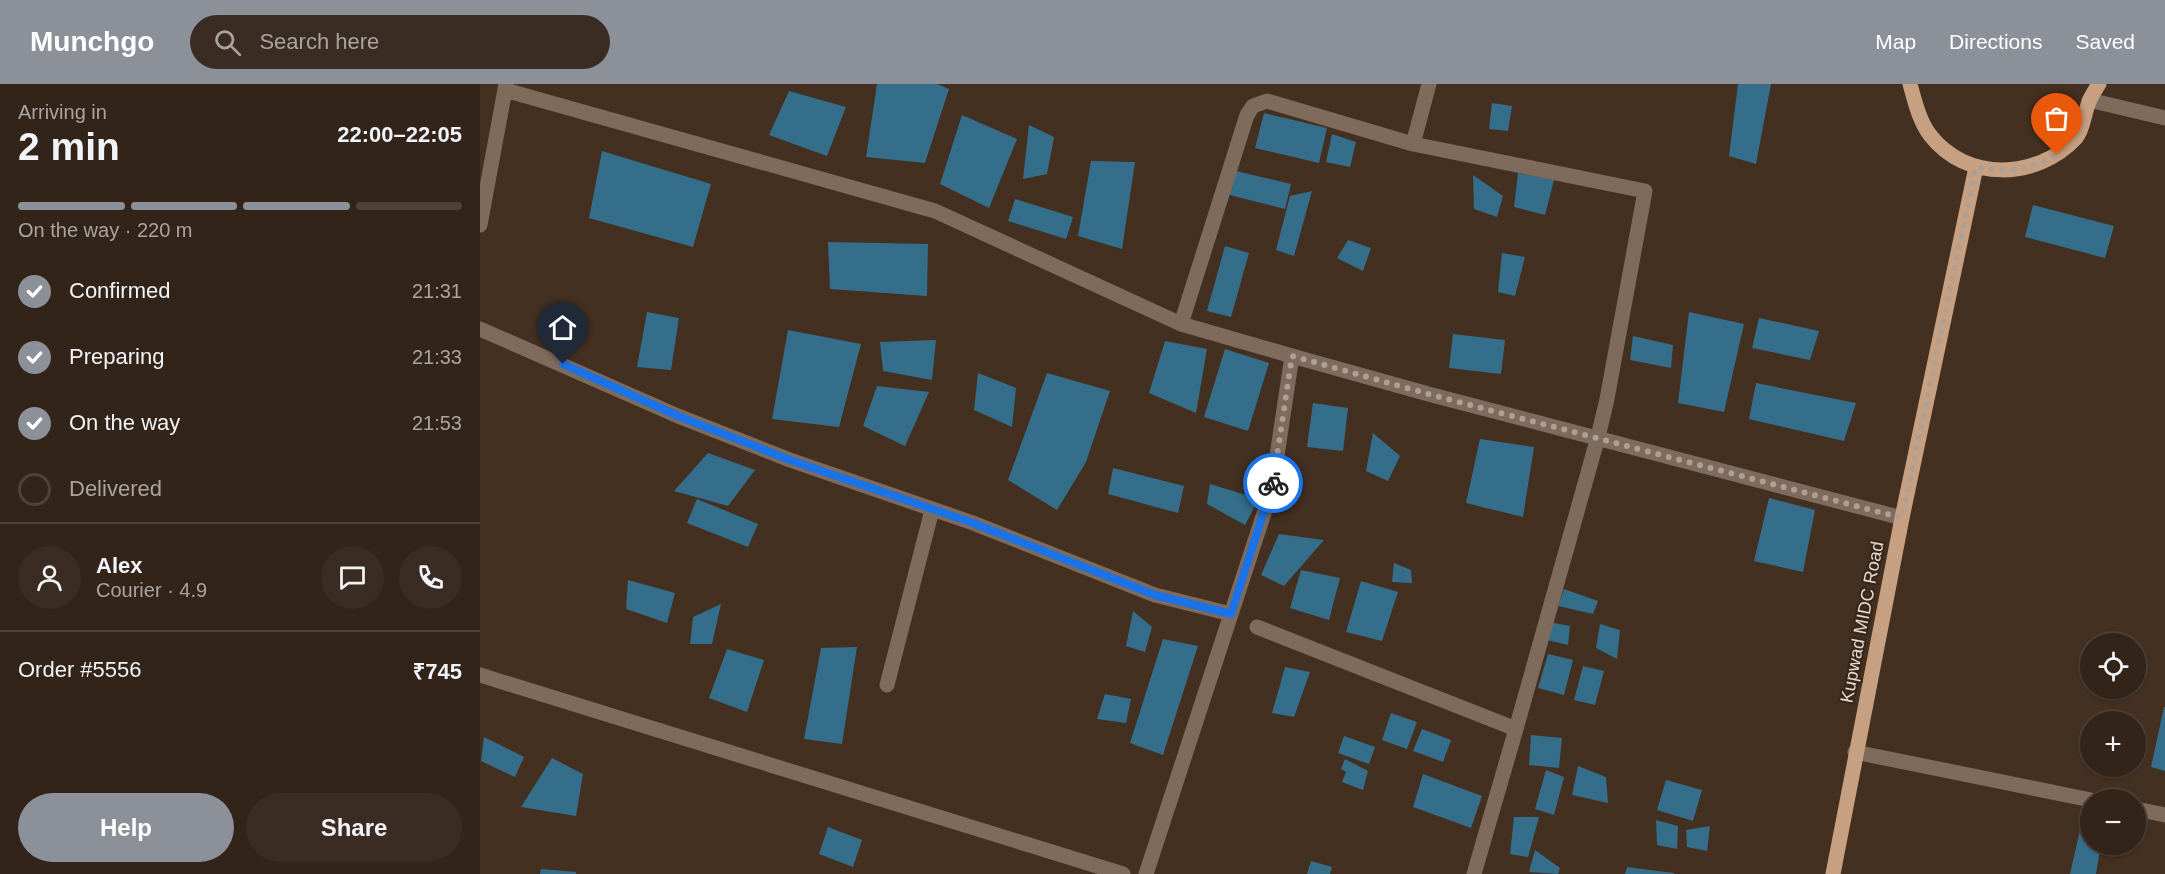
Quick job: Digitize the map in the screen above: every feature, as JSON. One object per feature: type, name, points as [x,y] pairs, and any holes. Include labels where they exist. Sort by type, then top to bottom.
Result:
[{"type":"main road","points":[[1910,84],[1917,111],[1930,135],[1951,154],[1976,167],[2004,171],[2031,167],[2057,155],[2078,136],[2089,100],[2099,84]]},
{"type":"main road","name":"Kupwad MIDC Road","points":[[1833,874],[1902,518],[1976,167]]},
{"type":"street","points":[[1413,144],[1429,84]]},
{"type":"street","points":[[480,225],[505,87],[935,211],[1181,324],[1432,395],[1902,518]]},
{"type":"street","points":[[2089,100],[2165,118]]},
{"type":"street","points":[[1181,324],[1247,115],[1254,106],[1267,101],[1413,144],[1646,191],[1598,437],[1474,874]]},
{"type":"street","points":[[480,329],[678,416],[790,460],[973,523],[1155,595],[1231,614]]},
{"type":"street","points":[[1146,874],[1272,489],[1292,356]]},
{"type":"street","points":[[887,685],[932,510]]},
{"type":"street","points":[[1257,627],[1516,729]]},
{"type":"street","points":[[480,675],[1123,874]]},
{"type":"street","points":[[1855,752],[2080,798]]},
{"type":"street","points":[[2146,811],[2165,814]]},
{"type":"building","points":[[877,84],[937,84],[949,89],[925,163],[866,157]]},
{"type":"building","points":[[1738,84],[1771,84],[1756,164],[1729,156]]},
{"type":"building","points":[[789,91],[846,107],[827,156],[769,135]]},
{"type":"building","points":[[1492,103],[1512,106],[1508,131],[1489,129]]},
{"type":"building","points":[[1264,113],[1327,128],[1319,163],[1255,148]]},
{"type":"building","points":[[962,115],[1017,139],[989,208],[940,184]]},
{"type":"building","points":[[1029,125],[1054,137],[1047,174],[1023,179]]},
{"type":"building","points":[[1332,134],[1356,142],[1350,167],[1326,162]]},
{"type":"building","points":[[602,151],[711,184],[693,247],[589,218]]},
{"type":"building","points":[[1091,161],[1135,162],[1122,249],[1078,236]]},
{"type":"building","points":[[1232,170],[1291,184],[1285,209],[1226,194]]},
{"type":"building","points":[[1518,173],[1554,180],[1545,215],[1514,207]]},
{"type":"building","points":[[1473,175],[1503,196],[1497,217],[1474,209]]},
{"type":"building","points":[[1312,191],[1294,256],[1276,250],[1290,196]]},
{"type":"building","points":[[1015,199],[1073,217],[1066,239],[1008,221]]},
{"type":"building","points":[[2033,205],[2114,226],[2105,258],[2025,237]]},
{"type":"building","points":[[1348,240],[1371,248],[1363,271],[1337,258]]},
{"type":"building","points":[[828,242],[928,244],[927,296],[830,289]]},
{"type":"building","points":[[1225,246],[1249,253],[1231,317],[1207,311]]},
{"type":"building","points":[[1502,253],[1525,257],[1515,296],[1498,292]]},
{"type":"building","points":[[647,312],[679,318],[671,370],[637,367]]},
{"type":"building","points":[[1689,312],[1744,324],[1724,412],[1678,403]]},
{"type":"building","points":[[1759,318],[1819,331],[1810,360],[1752,348]]},
{"type":"building","points":[[788,330],[861,344],[839,427],[772,419]]},
{"type":"building","points":[[1453,334],[1505,340],[1501,374],[1449,368]]},
{"type":"building","points":[[1633,336],[1673,345],[1671,368],[1630,360]]},
{"type":"building","points":[[936,340],[932,380],[883,371],[880,342]]},
{"type":"building","points":[[1165,341],[1207,349],[1196,413],[1149,393]]},
{"type":"building","points":[[1225,349],[1269,363],[1248,431],[1204,417]]},
{"type":"building","points":[[978,373],[1016,388],[1012,427],[974,410]]},
{"type":"building","points":[[1047,373],[1110,391],[1086,462],[1057,510],[1008,480]]},
{"type":"building","points":[[1756,383],[1856,403],[1844,441],[1749,419]]},
{"type":"building","points":[[877,386],[929,392],[905,446],[863,426]]},
{"type":"building","points":[[1313,403],[1348,408],[1343,451],[1307,447]]},
{"type":"building","points":[[1373,433],[1400,456],[1388,481],[1366,471]]},
{"type":"building","points":[[1480,439],[1534,447],[1523,517],[1466,503]]},
{"type":"building","points":[[708,453],[755,470],[728,506],[674,491]]},
{"type":"building","points":[[1113,468],[1184,486],[1178,513],[1108,494]]},
{"type":"building","points":[[1210,484],[1259,499],[1245,525],[1207,504]]},
{"type":"building","points":[[1769,498],[1815,510],[1803,572],[1754,561]]},
{"type":"building","points":[[697,499],[758,524],[748,547],[687,523]]},
{"type":"building","points":[[1279,534],[1324,540],[1284,586],[1261,575]]},
{"type":"building","points":[[1394,563],[1411,570],[1412,583],[1392,582]]},
{"type":"building","points":[[1301,570],[1340,578],[1329,620],[1290,608]]},
{"type":"building","points":[[628,580],[675,593],[667,623],[626,609]]},
{"type":"building","points":[[1361,581],[1398,592],[1382,641],[1346,632]]},
{"type":"building","points":[[1564,589],[1598,601],[1593,614],[1558,606]]},
{"type":"building","points":[[721,604],[712,644],[690,644],[693,617]]},
{"type":"building","points":[[1133,611],[1152,627],[1145,652],[1126,646]]},
{"type":"building","points":[[1549,622],[1570,626],[1568,645],[1547,640]]},
{"type":"building","points":[[1600,624],[1620,630],[1617,659],[1596,648]]},
{"type":"building","points":[[1163,639],[1198,646],[1163,755],[1130,743]]},
{"type":"building","points":[[857,647],[842,744],[804,739],[821,648]]},
{"type":"building","points":[[727,649],[764,660],[747,712],[709,698]]},
{"type":"building","points":[[1548,654],[1573,660],[1564,695],[1538,688]]},
{"type":"building","points":[[1583,666],[1604,671],[1595,705],[1574,700]]},
{"type":"building","points":[[1285,667],[1310,672],[1294,717],[1272,713]]},
{"type":"building","points":[[1105,694],[1131,699],[1126,723],[1097,719]]},
{"type":"building","points":[[2165,707],[2165,771],[2151,767]]},
{"type":"building","points":[[1391,713],[1417,722],[1407,749],[1382,740]]},
{"type":"building","points":[[1422,729],[1451,740],[1443,762],[1413,751]]},
{"type":"building","points":[[1531,735],[1562,738],[1559,768],[1529,765]]},
{"type":"building","points":[[1344,736],[1375,747],[1369,764],[1338,753]]},
{"type":"building","points":[[484,737],[524,757],[515,777],[481,761]]},
{"type":"building","points":[[552,758],[583,774],[576,816],[521,807]]},
{"type":"building","points":[[1345,759],[1368,771],[1363,790],[1342,782],[1346,772],[1341,769]]},
{"type":"building","points":[[1578,766],[1606,777],[1608,803],[1572,795]]},
{"type":"building","points":[[1546,770],[1564,777],[1554,815],[1535,809]]},
{"type":"building","points":[[1423,774],[1482,796],[1471,828],[1413,807]]},
{"type":"building","points":[[1666,780],[1702,790],[1693,821],[1657,810]]},
{"type":"building","points":[[1514,817],[1539,817],[1528,857],[1510,854]]},
{"type":"building","points":[[1656,820],[1678,826],[1677,849],[1657,845]]},
{"type":"building","points":[[1710,826],[1707,851],[1687,847],[1686,830]]},
{"type":"building","points":[[828,827],[862,840],[853,867],[819,854]]},
{"type":"building","points":[[2080,830],[2080,855],[2099,855],[2096,874],[2070,874]]},
{"type":"building","points":[[1535,850],[1560,868],[1558,874],[1529,872]]},
{"type":"building","points":[[1311,861],[1332,867],[1330,874],[1307,874]]},
{"type":"building","points":[[1627,867],[1674,873],[1674,874],[1625,874]]},
{"type":"building","points":[[541,869],[576,872],[576,874],[540,874]]},
{"type":"way so far","points":[[1273,483],[1292,356],[1902,518],[1976,167],[2004,171],[2031,167],[2057,155]]},
{"type":"route","points":[[563,364],[678,416],[790,460],[973,523],[1155,595],[1231,614],[1273,483]]}]
